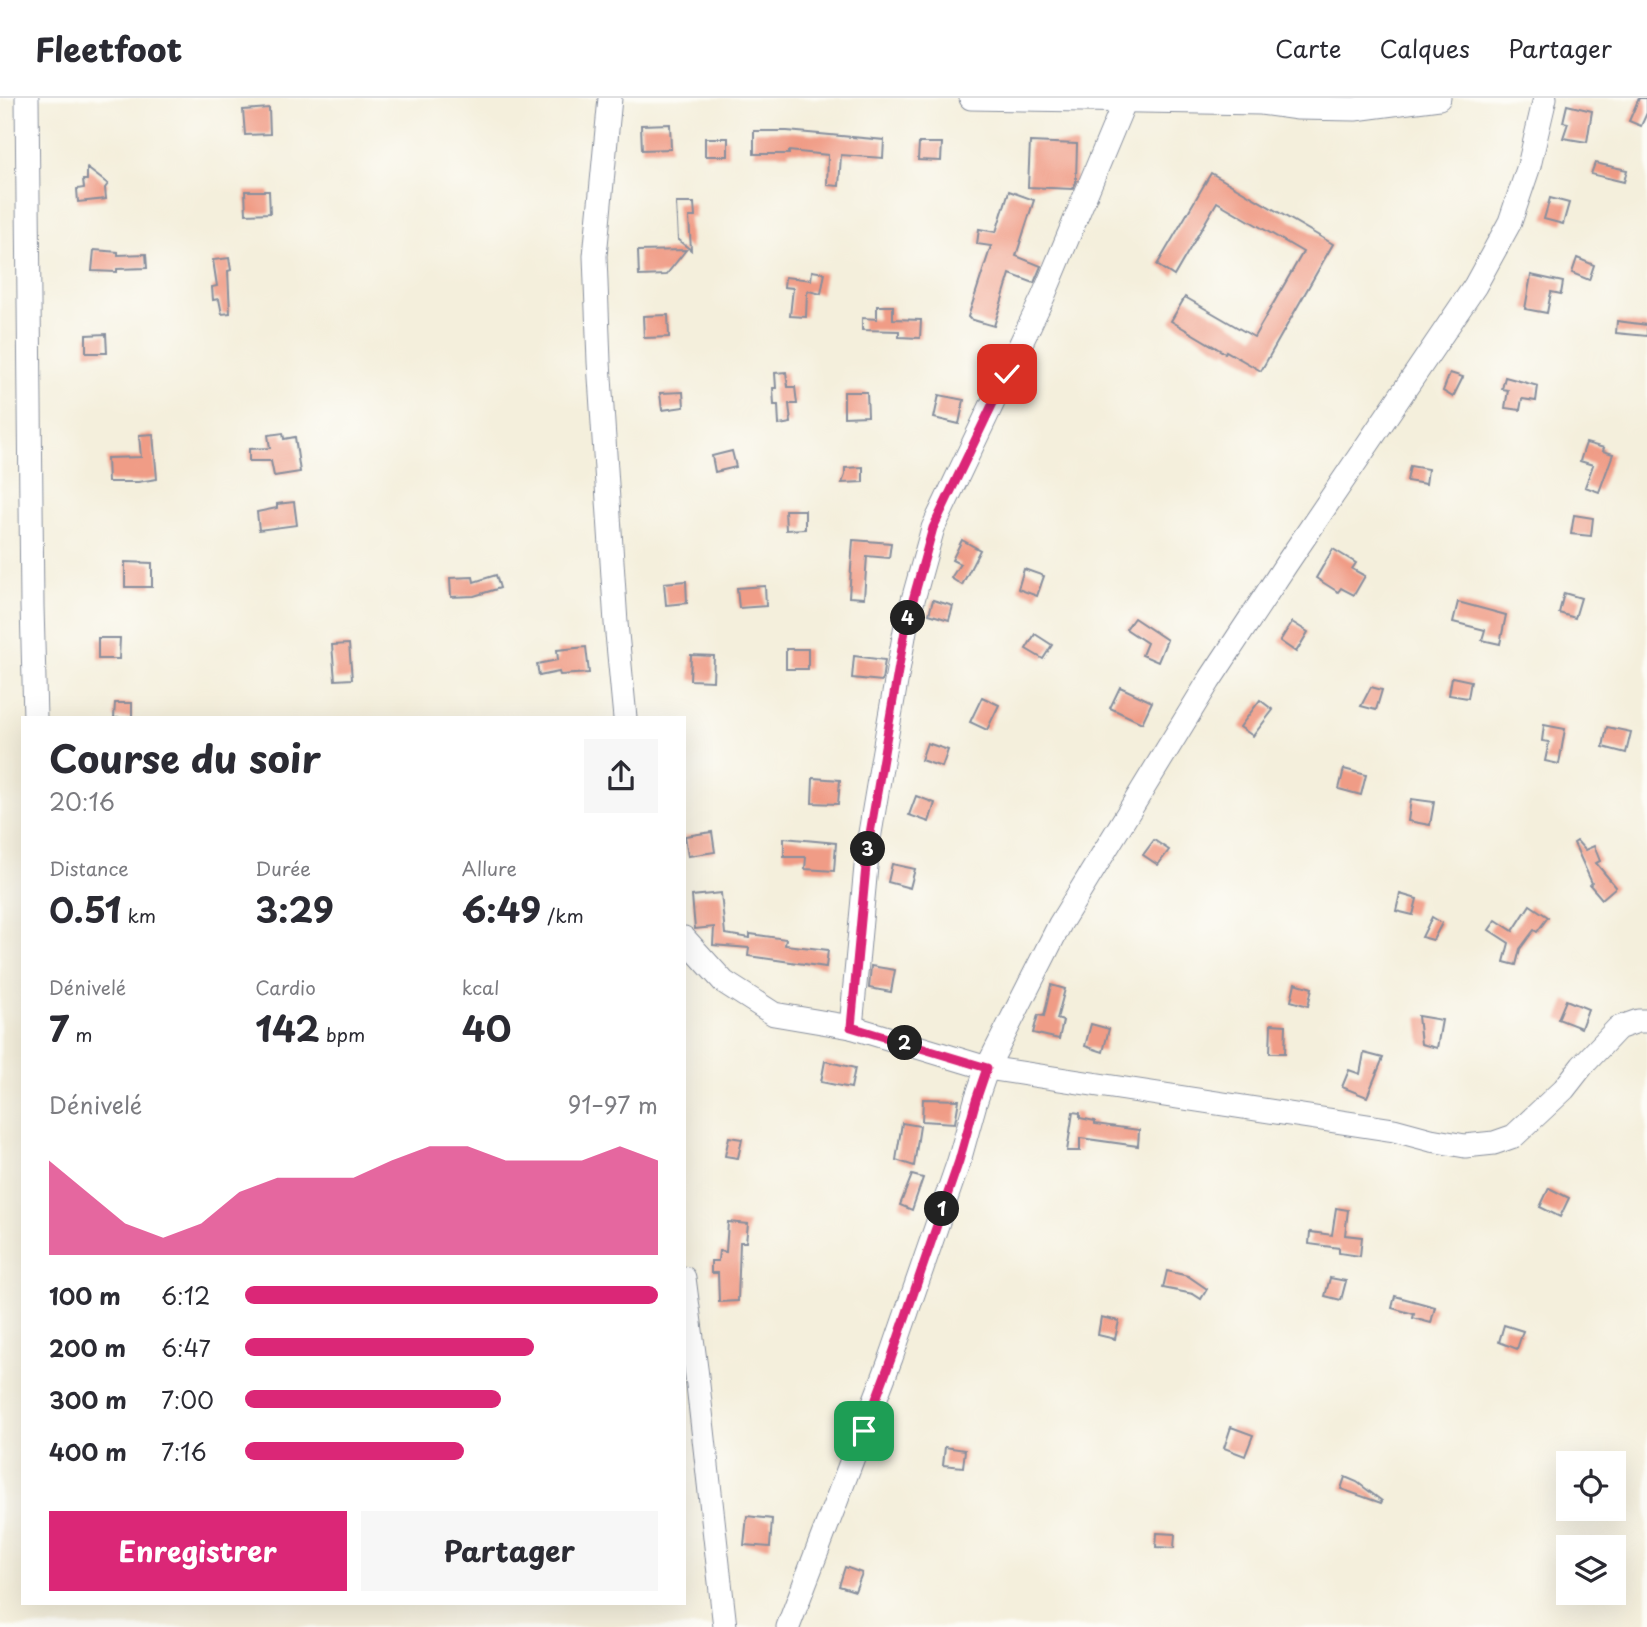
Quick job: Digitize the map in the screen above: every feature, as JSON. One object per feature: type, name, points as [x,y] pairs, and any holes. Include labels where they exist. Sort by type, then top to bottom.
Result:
[{"type":"street","points":[[27,98],[35,716]]},
{"type":"street","points":[[610,98],[595,256],[616,623],[625,716]]},
{"type":"street","points":[[971,98],[1300,103],[1355,109],[1439,98]]},
{"type":"street","points":[[788,1627],[891,1359],[959,1161],[987,1068],[1060,924],[1209,681],[1475,286],[1510,222],[1529,166],[1545,98]]},
{"type":"street","points":[[851,1027],[868,845],[876,794],[906,625],[933,528],[1043,297],[1126,100]]},
{"type":"street","points":[[686,940],[724,982],[774,1014],[851,1027],[987,1068],[1394,1130],[1465,1146],[1494,1143],[1514,1136],[1564,1089],[1618,1028],[1638,1021],[1647,1021]]},
{"type":"street","points":[[686,1293],[726,1627]]},
{"type":"building","points":[[1639,98],[1647,98],[1647,113],[1641,126],[1629,121]]},
{"type":"building","points":[[1567,105],[1592,111],[1587,142],[1563,138],[1568,123],[1563,122]]},
{"type":"building","points":[[269,108],[270,134],[245,135],[243,110]]},
{"type":"building","points":[[670,124],[671,149],[642,150],[641,125]]},
{"type":"building","points":[[754,131],[787,131],[884,140],[883,158],[841,155],[839,186],[827,185],[828,155],[789,151],[789,154],[754,154]]},
{"type":"building","points":[[705,138],[728,138],[728,156],[705,156]]},
{"type":"building","points":[[1030,142],[1077,144],[1076,182],[1073,189],[1028,187]]},
{"type":"building","points":[[919,143],[942,143],[941,161],[918,160]]},
{"type":"building","points":[[1595,163],[1627,170],[1624,182],[1591,174]]},
{"type":"building","points":[[87,168],[108,184],[105,188],[106,199],[78,202],[77,189],[84,188],[83,180],[87,180]]},
{"type":"building","points":[[1211,173],[1333,244],[1261,371],[1171,321],[1185,297],[1254,337],[1303,252],[1217,202],[1174,276],[1157,265]]},
{"type":"building","points":[[245,191],[269,191],[270,213],[246,214]]},
{"type":"building","points":[[1009,191],[1034,200],[1016,256],[1041,266],[1034,283],[1010,274],[994,326],[968,317],[991,246],[977,244],[979,229],[996,232]]},
{"type":"building","points":[[1550,198],[1569,203],[1563,224],[1544,219]]},
{"type":"building","points":[[676,203],[694,203],[695,217],[689,217],[691,250],[678,240]]},
{"type":"building","points":[[94,250],[118,252],[118,255],[146,254],[147,268],[117,269],[117,272],[92,271]]},
{"type":"building","points":[[686,250],[666,275],[639,276],[638,251]]},
{"type":"building","points":[[229,258],[230,313],[222,314],[219,299],[213,300],[212,287],[217,286],[213,260]]},
{"type":"building","points":[[1577,258],[1594,265],[1589,280],[1572,273]]},
{"type":"building","points":[[812,271],[825,273],[821,294],[809,291],[807,293],[806,317],[790,316],[793,288],[784,287],[785,277],[811,280]]},
{"type":"building","points":[[1531,275],[1563,282],[1561,294],[1551,292],[1547,313],[1525,309]]},
{"type":"building","points":[[877,306],[893,306],[893,319],[921,320],[920,338],[899,337],[899,331],[862,330],[862,318],[877,319]]},
{"type":"building","points":[[668,315],[669,337],[644,338],[643,316]]},
{"type":"building","points":[[1617,321],[1647,325],[1647,336],[1616,333]]},
{"type":"building","points":[[106,334],[107,353],[86,353],[86,335]]},
{"type":"building","points":[[786,372],[788,387],[795,387],[797,404],[789,404],[791,423],[779,425],[778,405],[774,405],[773,388],[776,388],[775,373]]},
{"type":"building","points":[[1450,373],[1463,377],[1453,397],[1443,391]]},
{"type":"building","points":[[1505,377],[1538,386],[1536,401],[1522,399],[1520,410],[1505,408],[1508,390],[1502,389]]},
{"type":"building","points":[[683,392],[684,407],[662,410],[660,393]]},
{"type":"building","points":[[844,392],[867,392],[868,416],[844,417]]},
{"type":"building","points":[[939,395],[964,400],[959,424],[934,418]]},
{"type":"building","points":[[283,433],[284,439],[295,437],[300,472],[274,476],[271,461],[249,461],[249,449],[270,448],[268,435]]},
{"type":"building","points":[[153,434],[157,479],[108,482],[107,458],[141,457],[139,435]]},
{"type":"building","points":[[1586,443],[1604,448],[1603,451],[1613,454],[1599,492],[1585,487],[1593,465],[1580,461]]},
{"type":"building","points":[[732,451],[736,467],[715,472],[712,456]]},
{"type":"building","points":[[1410,466],[1428,469],[1426,484],[1407,481]]},
{"type":"building","points":[[863,467],[863,482],[842,483],[845,468]]},
{"type":"building","points":[[294,502],[297,525],[259,530],[257,512],[277,508],[277,504]]},
{"type":"building","points":[[785,510],[805,510],[805,529],[786,530]]},
{"type":"building","points":[[1574,515],[1593,518],[1591,536],[1571,534]]},
{"type":"building","points":[[853,540],[891,543],[889,558],[867,556],[864,598],[849,597]]},
{"type":"building","points":[[962,540],[980,550],[962,585],[951,578],[960,564],[952,560]]},
{"type":"building","points":[[1333,549],[1356,563],[1352,569],[1365,576],[1354,595],[1341,588],[1338,592],[1316,578]]},
{"type":"building","points":[[125,562],[152,563],[152,587],[125,587]]},
{"type":"building","points":[[1024,569],[1044,576],[1037,596],[1018,589]]},
{"type":"building","points":[[496,575],[500,588],[474,596],[451,597],[450,578],[473,577],[474,582]]},
{"type":"building","points":[[686,581],[687,603],[666,605],[664,583]]},
{"type":"building","points":[[765,586],[766,606],[739,608],[737,588]]},
{"type":"building","points":[[1564,593],[1581,598],[1575,618],[1559,613]]},
{"type":"building","points":[[933,600],[953,606],[949,620],[929,614]]},
{"type":"building","points":[[1458,602],[1506,615],[1500,644],[1482,640],[1485,630],[1453,622]]},
{"type":"building","points":[[1134,618],[1167,640],[1158,662],[1142,655],[1147,643],[1126,629]]},
{"type":"building","points":[[1292,622],[1308,632],[1296,652],[1280,641]]},
{"type":"building","points":[[1035,634],[1052,645],[1043,659],[1026,649]]},
{"type":"building","points":[[98,638],[120,638],[119,659],[98,659]]},
{"type":"building","points":[[349,644],[352,679],[335,680],[332,645]]},
{"type":"building","points":[[586,647],[589,673],[560,675],[559,672],[539,676],[537,664],[558,660],[557,650]]},
{"type":"building","points":[[786,649],[808,649],[808,669],[786,669]]},
{"type":"building","points":[[691,655],[714,656],[713,681],[690,680]]},
{"type":"building","points":[[854,656],[885,660],[882,681],[852,678]]},
{"type":"building","points":[[1452,677],[1471,681],[1468,698],[1449,695]]},
{"type":"building","points":[[1120,687],[1152,702],[1142,723],[1110,708]]},
{"type":"building","points":[[1371,687],[1382,690],[1376,710],[1361,706]]},
{"type":"building","points":[[982,697],[999,705],[987,730],[970,722]]},
{"type":"building","points":[[1260,700],[1273,710],[1253,736],[1240,727]]},
{"type":"building","points":[[115,703],[132,703],[132,716],[114,716]]},
{"type":"building","points":[[1544,725],[1565,729],[1559,764],[1545,761],[1549,742],[1542,741]]},
{"type":"building","points":[[1607,727],[1631,732],[1626,753],[1603,747]]},
{"type":"building","points":[[927,743],[948,750],[942,767],[921,760]]},
{"type":"building","points":[[1344,769],[1366,775],[1361,795],[1339,789]]},
{"type":"building","points":[[813,778],[840,780],[838,804],[812,803]]},
{"type":"building","points":[[916,796],[935,803],[929,822],[909,815]]},
{"type":"building","points":[[1411,799],[1434,802],[1430,825],[1408,821]]},
{"type":"building","points":[[712,832],[715,852],[688,856],[686,836]]},
{"type":"building","points":[[784,838],[836,843],[834,871],[805,869],[806,857],[784,857]]},
{"type":"building","points":[[1154,840],[1169,850],[1158,865],[1143,855]]},
{"type":"building","points":[[1577,841],[1585,850],[1594,846],[1600,861],[1596,863],[1616,887],[1602,899],[1590,885],[1592,883],[1574,843]]},
{"type":"building","points":[[892,864],[915,869],[910,888],[888,882]]},
{"type":"building","points":[[721,893],[725,934],[786,939],[785,945],[828,950],[826,967],[748,956],[749,948],[713,945],[714,927],[695,929],[692,896]]},
{"type":"building","points":[[1400,894],[1417,899],[1413,915],[1396,911]]},
{"type":"building","points":[[1530,905],[1548,917],[1520,949],[1516,965],[1504,962],[1509,943],[1489,930],[1496,920],[1513,931]]},
{"type":"building","points":[[1432,917],[1442,923],[1433,940],[1422,937]]},
{"type":"building","points":[[871,966],[895,970],[891,992],[869,988]]},
{"type":"building","points":[[1295,983],[1312,988],[1308,1006],[1291,1001]]},
{"type":"building","points":[[1051,985],[1065,989],[1057,1019],[1063,1021],[1059,1039],[1033,1033],[1038,1015],[1044,1016]]},
{"type":"building","points":[[1566,1000],[1588,1009],[1581,1028],[1558,1019]]},
{"type":"building","points":[[1418,1016],[1442,1020],[1437,1048],[1421,1044]]},
{"type":"building","points":[[1091,1024],[1109,1029],[1103,1052],[1085,1046]]},
{"type":"building","points":[[1271,1024],[1286,1025],[1285,1053],[1270,1053]]},
{"type":"building","points":[[1364,1053],[1383,1058],[1367,1097],[1342,1087],[1349,1070],[1360,1074]]},
{"type":"building","points":[[825,1061],[855,1068],[851,1088],[821,1082]]},
{"type":"building","points":[[923,1099],[959,1100],[955,1123],[922,1121]]},
{"type":"building","points":[[1073,1112],[1080,1113],[1080,1118],[1095,1121],[1095,1124],[1139,1130],[1138,1146],[1080,1138],[1080,1151],[1067,1151]]},
{"type":"building","points":[[902,1123],[920,1126],[914,1166],[896,1160]]},
{"type":"building","points":[[729,1137],[742,1139],[738,1158],[725,1156]]},
{"type":"building","points":[[912,1175],[923,1178],[912,1210],[900,1205]]},
{"type":"building","points":[[1549,1188],[1569,1198],[1560,1217],[1540,1207]]},
{"type":"building","points":[[1336,1208],[1348,1210],[1345,1235],[1362,1237],[1360,1256],[1339,1253],[1339,1248],[1309,1244],[1310,1232],[1332,1235]]},
{"type":"building","points":[[728,1222],[748,1224],[746,1242],[740,1242],[738,1301],[719,1302],[718,1273],[711,1273],[711,1261],[718,1261],[719,1251],[726,1252]]},
{"type":"building","points":[[1167,1271],[1188,1276],[1207,1289],[1201,1299],[1193,1294],[1163,1288]]},
{"type":"building","points":[[1330,1278],[1346,1281],[1341,1300],[1325,1296]]},
{"type":"building","points":[[1395,1296],[1435,1307],[1431,1323],[1413,1318],[1414,1314],[1392,1308]]},
{"type":"building","points":[[1101,1317],[1119,1321],[1115,1339],[1098,1335]]},
{"type":"building","points":[[1504,1325],[1523,1331],[1517,1349],[1499,1342]]},
{"type":"building","points":[[1231,1427],[1253,1435],[1245,1456],[1224,1448]]},
{"type":"building","points":[[945,1447],[965,1450],[963,1467],[943,1465]]},
{"type":"building","points":[[1345,1477],[1357,1482],[1382,1501],[1381,1503],[1341,1489]]},
{"type":"building","points":[[747,1516],[772,1519],[770,1547],[744,1545]]},
{"type":"building","points":[[1157,1533],[1175,1534],[1174,1548],[1156,1547]]},
{"type":"building","points":[[845,1567],[862,1573],[855,1591],[839,1586]]},
{"type":"route","points":[[864,1431],[959,1161],[987,1068],[851,1027],[868,845],[906,625],[933,528],[1007,374]]}]
